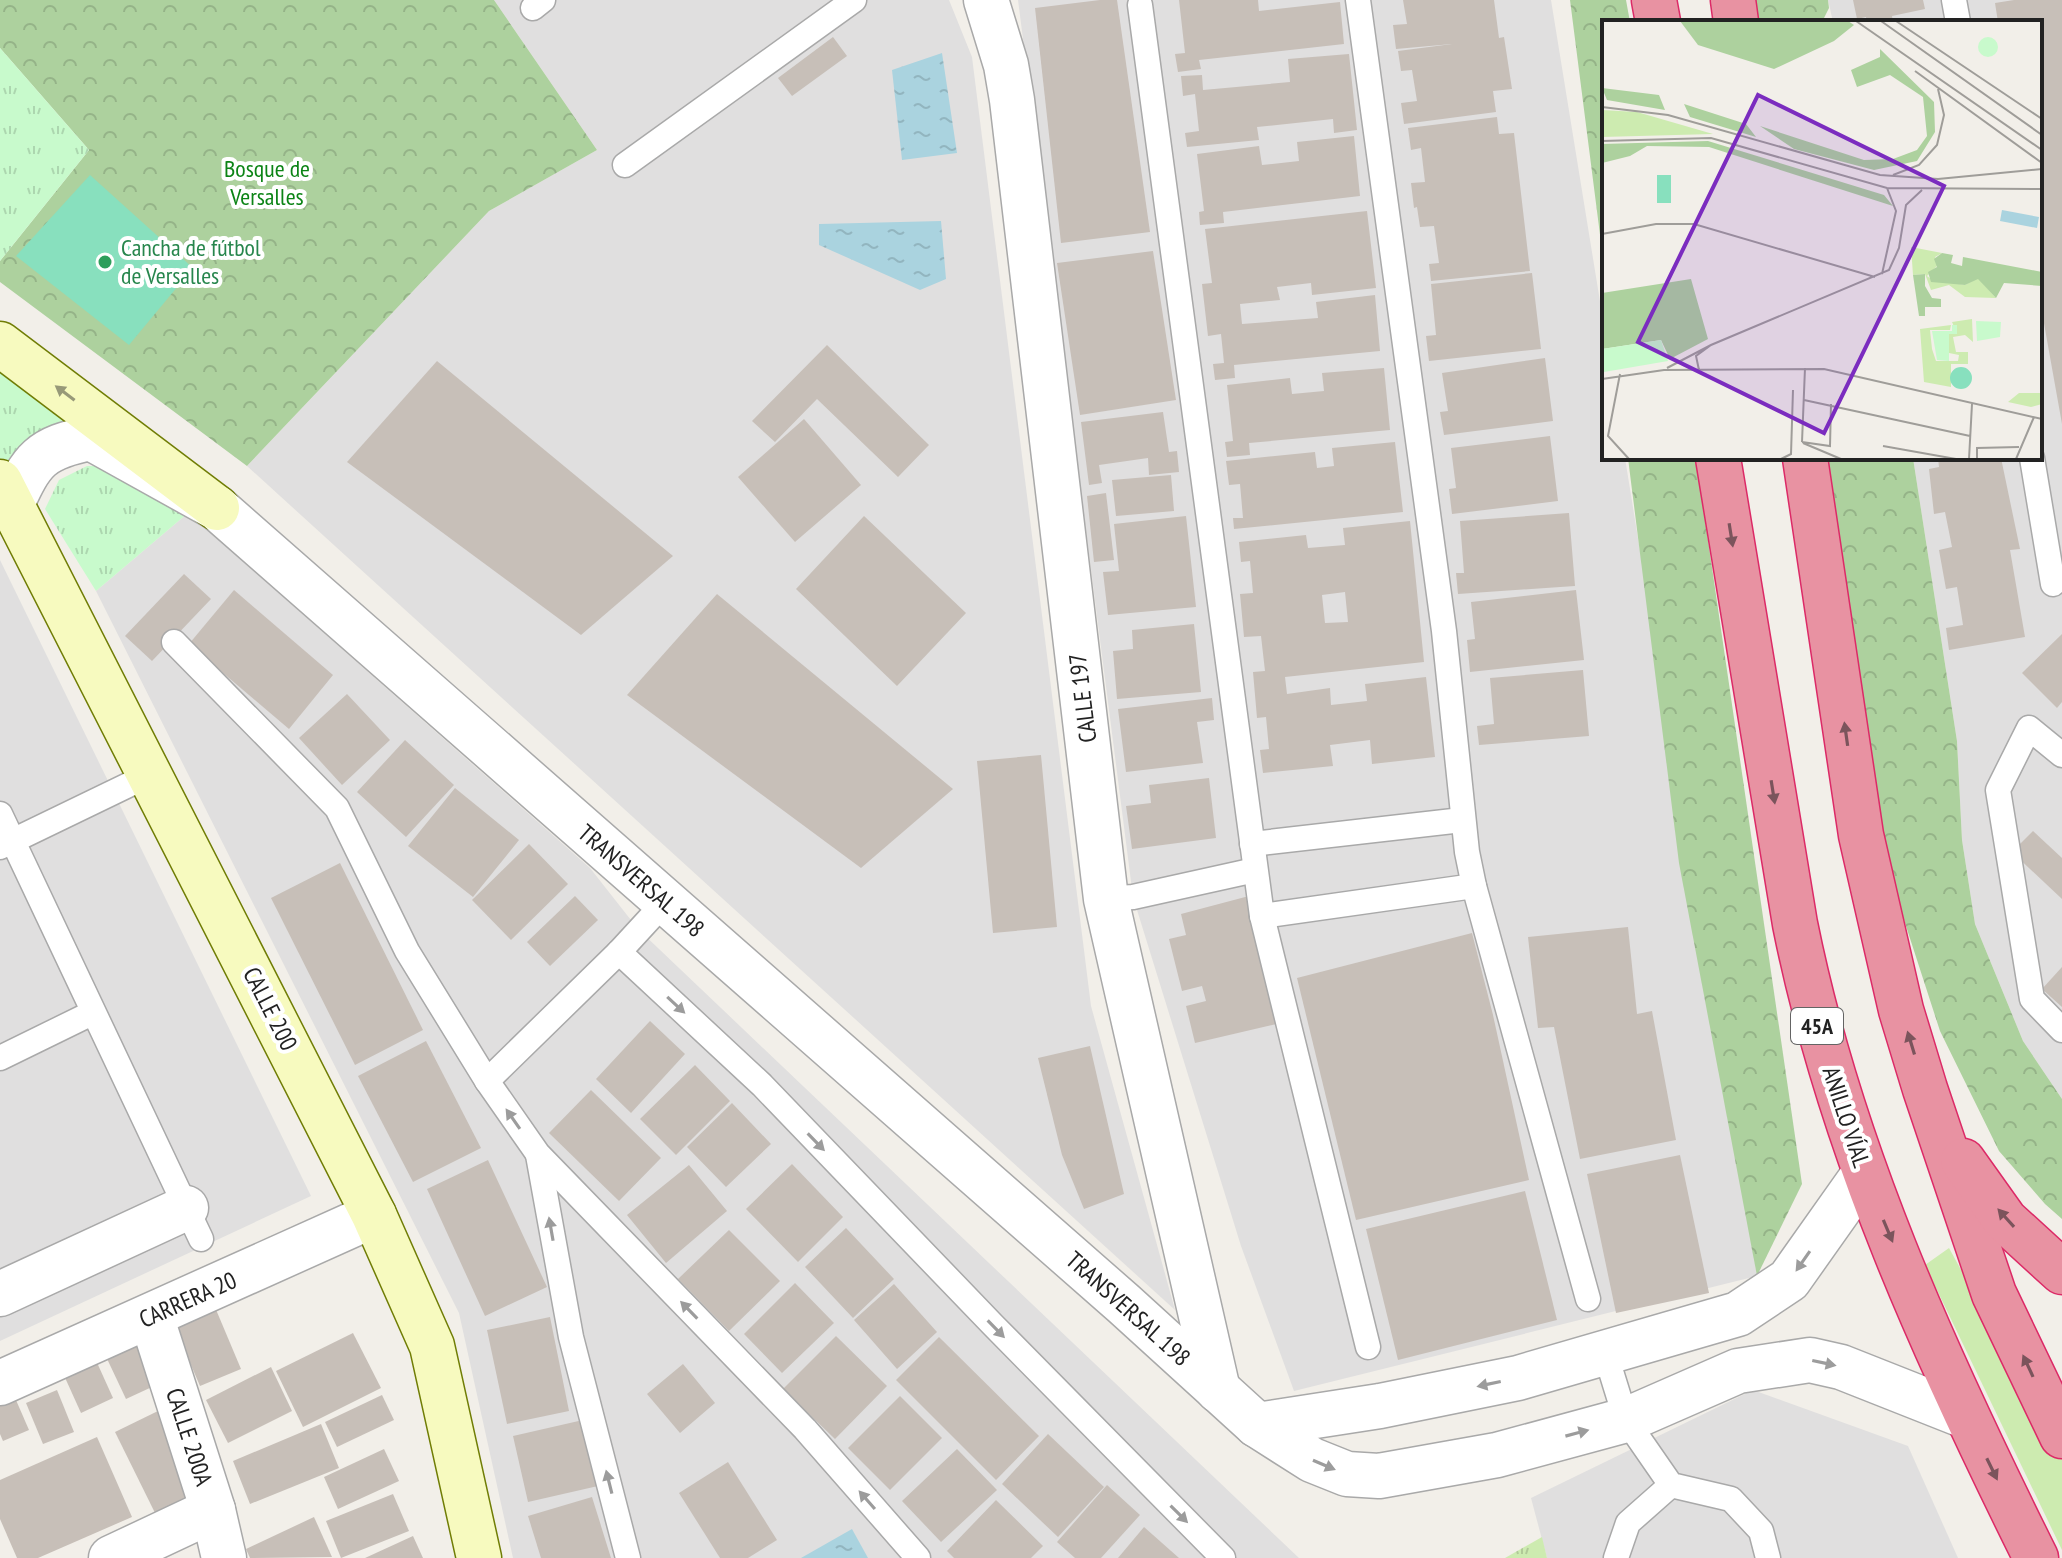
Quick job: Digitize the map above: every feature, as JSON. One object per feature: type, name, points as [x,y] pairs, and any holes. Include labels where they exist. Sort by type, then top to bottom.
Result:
[{"type":"highway","points":[[1654,0],[1658,20]]},
{"type":"highway","points":[[1733,0],[1736,20]]},
{"type":"highway","name":"ANILLO VÍAL","points":[[1718,460],[1807,986],[1836,1090],[1864,1174],[1965,1416],[2036,1558]]},
{"type":"highway","points":[[1805,460],[1861,835],[1901,1010],[1994,1294],[2062,1436]]},
{"type":"highway","points":[[1925,1089],[1946,1135],[1973,1179],[2005,1220],[2062,1272]]},
{"type":"main road","points":[[0,344],[217,508]]},
{"type":"main road","name":"CALLE 200","points":[[6,494],[374,1215],[432,1346],[479,1558]]},
{"type":"street","name":"CALLE 197","points":[[986,0],[1006,65],[1012,100],[1106,899],[1218,1390]]},
{"type":"street","name":"TRANSVERSAL 198","points":[[6,494],[46,452],[66,443],[91,438],[217,508],[1124,1304],[1257,1425],[1312,1460],[1347,1474],[1379,1476],[1497,1455],[1626,1420],[1738,1371],[1810,1360],[1841,1367],[1965,1416]]},
{"type":"street","points":[[1257,1425],[1380,1406],[1518,1378],[1738,1314],[1789,1280],[1864,1174]]},
{"type":"street","name":"CARRERA 20","points":[[0,1383],[374,1215]]},
{"type":"street","points":[[0,1294],[193,1223]]},
{"type":"street","name":"CALLE 200A","points":[[151,1316],[213,1510],[224,1558]]},
{"type":"street","points":[[111,1558],[213,1510]]},
{"type":"lane","points":[[625,165],[854,0]]},
{"type":"lane","points":[[1358,0],[1444,631],[1462,820],[1474,886],[1588,1299]]},
{"type":"lane","points":[[1954,0],[1958,20]]},
{"type":"lane","points":[[1140,5],[1262,916],[1368,1347]]},
{"type":"lane","points":[[2032,460],[2053,584]]},
{"type":"lane","points":[[174,642],[337,808],[407,951],[487,1081],[538,1154],[805,1429],[918,1558]]},
{"type":"lane","points":[[2062,755],[2029,728],[1998,790],[2032,999],[2062,1030]]},
{"type":"lane","points":[[6,843],[151,774]]},
{"type":"lane","points":[[0,814],[6,843],[193,1223]]},
{"type":"lane","points":[[1252,844],[1462,820]]},
{"type":"lane","points":[[1106,899],[1133,897],[1255,870]]},
{"type":"lane","points":[[1262,916],[1474,886]]},
{"type":"lane","points":[[487,1081],[619,952],[665,902]]},
{"type":"lane","points":[[619,952],[762,1085],[1223,1558]]},
{"type":"lane","points":[[0,1058],[92,1013]]},
{"type":"lane","points":[[538,1154],[571,1337],[628,1558]]},
{"type":"lane","points":[[1605,1352],[1626,1420],[1671,1485],[1731,1499],[1761,1531],[1768,1558]]},
{"type":"lane","points":[[1616,1558],[1628,1523],[1671,1485]]},
{"type":"shaded area","points":[[494,0],[949,0],[972,57],[1091,1006],[1175,1310],[247,466],[489,211],[597,150]]},
{"type":"shaded area","points":[[1018,0],[1551,0],[1602,314],[1602,460],[1625,460],[1757,1276],[1294,1391],[1241,1246],[1133,897]]},
{"type":"shaded area","points":[[1828,0],[2062,0],[2062,1099],[2023,1041],[1975,924],[1962,840],[1957,741],[1913,460],[2042,460],[2042,20],[1833,20]]},
{"type":"shaded area","points":[[188,513],[590,868],[638,929],[1299,1558],[513,1558],[459,1313],[96,591]]},
{"type":"shaded area","points":[[0,560],[311,1196],[0,1341]]},
{"type":"shaded area","points":[[1753,1390],[1908,1446],[1958,1558],[1547,1558],[1531,1498]]},
{"type":"green space","name":"Bosque de Versalles","points":[[0,0],[494,0],[597,150],[489,211],[247,466],[0,282],[0,261],[89,150],[0,48]]},
{"type":"green space","points":[[1570,0],[1626,0],[1630,20],[1602,20],[1602,250]]},
{"type":"green space","points":[[1753,0],[1828,0],[1829,8],[1823,20],[1756,20]]},
{"type":"green space","points":[[0,48],[89,150],[0,261]]},
{"type":"green space","name":"Cancha de fútbol de Versalles","points":[[90,175],[193,268],[129,345],[16,256]]},
{"type":"green space","points":[[0,359],[70,425],[11,468],[0,460]]},
{"type":"green space","points":[[1628,460],[1696,460],[1802,1184],[1757,1276],[1679,863]]},
{"type":"green space","points":[[1822,460],[1913,460],[1957,741],[1962,840],[1975,924],[2023,1041],[2062,1099],[2062,1219],[1999,1151],[1940,1031],[1883,855]]},
{"type":"green space","points":[[87,466],[122,466],[188,513],[96,591],[45,509],[59,480]]},
{"type":"green space","points":[[1949,1248],[2062,1453],[2062,1550],[1925,1265]]},
{"type":"green space","points":[[1542,1537],[1547,1558],[1505,1558]]},
{"type":"water","points":[[942,53],[957,153],[902,160],[892,70]]},
{"type":"water","points":[[941,221],[946,279],[920,290],[819,245],[819,224]]},
{"type":"water","points":[[852,1529],[868,1558],[801,1558]]},
{"type":"building","points":[[1117,0],[1150,232],[1061,243],[1035,8]]},
{"type":"building","points":[[1179,0],[1258,0],[1259,11],[1340,2],[1344,44],[1199,60],[1201,69],[1178,72],[1175,54],[1185,53]]},
{"type":"building","points":[[1403,0],[1494,0],[1499,38],[1504,37],[1512,89],[1493,91],[1496,112],[1404,124],[1401,103],[1417,101],[1412,70],[1401,71],[1398,51],[1452,44],[1396,49],[1393,25],[1407,24]]},
{"type":"building","points":[[1853,0],[1923,0],[1925,9],[1892,16],[1893,20],[1857,19]]},
{"type":"building","points":[[2062,0],[2062,424],[2042,312],[2042,20],[1998,20],[1995,3]]},
{"type":"building","points":[[833,37],[847,56],[792,96],[778,78]]},
{"type":"building","points":[[1349,54],[1357,130],[1334,133],[1333,119],[1257,127],[1259,140],[1187,147],[1185,133],[1199,131],[1195,94],[1183,96],[1181,76],[1202,75],[1203,90],[1290,82],[1288,59]]},
{"type":"building","points":[[1497,117],[1499,134],[1514,133],[1530,271],[1431,281],[1429,264],[1439,263],[1434,226],[1420,227],[1417,207],[1414,208],[1411,183],[1425,182],[1421,148],[1411,150],[1408,128]]},
{"type":"building","points":[[1354,136],[1360,196],[1223,212],[1224,223],[1200,225],[1199,212],[1204,211],[1197,154],[1259,146],[1262,165],[1299,161],[1297,142]]},
{"type":"building","points":[[1367,211],[1376,288],[1312,295],[1311,283],[1277,287],[1280,300],[1240,304],[1242,324],[1318,318],[1316,302],[1375,295],[1380,351],[1234,365],[1235,378],[1215,380],[1213,364],[1224,363],[1221,334],[1208,336],[1202,284],[1212,283],[1205,229]]},
{"type":"building","points":[[1153,251],[1176,400],[1080,415],[1057,263]]},
{"type":"building","points":[[1532,273],[1541,349],[1429,361],[1426,336],[1436,335],[1431,284]]},
{"type":"building","points":[[827,345],[929,445],[898,477],[817,399],[775,442],[752,421]]},
{"type":"building","points":[[1545,358],[1553,421],[1444,435],[1440,412],[1448,411],[1442,373]]},
{"type":"building","points":[[437,361],[673,556],[581,635],[347,462]]},
{"type":"building","points":[[1384,368],[1390,430],[1249,443],[1250,455],[1227,457],[1225,442],[1233,441],[1227,385],[1290,378],[1292,394],[1324,391],[1322,373]]},
{"type":"building","points":[[1163,412],[1169,452],[1177,451],[1179,472],[1149,475],[1148,458],[1099,465],[1102,483],[1089,485],[1081,422]]},
{"type":"building","points":[[804,419],[861,485],[795,542],[738,477]]},
{"type":"building","points":[[1550,436],[1558,501],[1452,514],[1449,489],[1456,488],[1451,448]]},
{"type":"building","points":[[1395,442],[1403,512],[1234,529],[1233,518],[1243,518],[1240,484],[1229,485],[1226,461],[1315,452],[1317,468],[1334,466],[1332,448]]},
{"type":"building","points":[[1938,460],[2001,460],[2020,549],[2010,550],[2025,637],[1949,650],[1946,628],[1963,625],[1957,587],[1946,589],[1939,550],[1952,547],[1945,512],[1934,514],[1929,469],[1939,467]]},
{"type":"building","points":[[1171,475],[1174,511],[1116,516],[1112,480]]},
{"type":"building","points":[[1106,493],[1114,560],[1094,562],[1087,496]]},
{"type":"building","points":[[1569,513],[1575,586],[1458,594],[1456,573],[1464,573],[1460,521]]},
{"type":"building","points":[[864,516],[966,613],[897,686],[796,589]]},
{"type":"building","points":[[1186,516],[1196,607],[1108,615],[1103,572],[1119,571],[1114,524]]},
{"type":"building","points":[[1410,521],[1424,662],[1285,677],[1287,694],[1330,688],[1331,705],[1367,701],[1365,684],[1426,677],[1435,757],[1372,764],[1370,740],[1330,745],[1333,766],[1263,773],[1260,750],[1269,749],[1266,717],[1257,718],[1253,672],[1265,671],[1261,636],[1244,637],[1240,594],[1253,593],[1250,561],[1241,562],[1239,542],[1306,535],[1308,548],[1345,545],[1343,528]],"holes":[[[1345,592],[1348,622],[1325,623],[1322,595]]]},
{"type":"building","points":[[184,574],[211,599],[152,661],[125,636]]},
{"type":"building","points":[[234,590],[333,675],[289,729],[189,644]]},
{"type":"building","points":[[1576,590],[1584,660],[1470,672],[1467,640],[1475,639],[1471,602]]},
{"type":"building","points":[[717,594],[953,789],[861,868],[627,695]]},
{"type":"building","points":[[1194,624],[1201,692],[1117,699],[1113,651],[1133,649],[1132,630]]},
{"type":"building","points":[[2062,634],[2062,702],[2057,708],[2022,673]]},
{"type":"building","points":[[1583,670],[1589,736],[1479,745],[1477,726],[1494,724],[1490,678]]},
{"type":"building","points":[[347,694],[390,740],[342,785],[299,738]]},
{"type":"building","points":[[1212,698],[1214,720],[1197,722],[1203,763],[1126,772],[1118,709]]},
{"type":"building","points":[[405,740],[454,785],[406,837],[357,792]]},
{"type":"building","points":[[1041,755],[1057,927],[993,933],[977,761]]},
{"type":"building","points":[[1209,778],[1216,838],[1132,849],[1126,806],[1151,803],[1149,785]]},
{"type":"building","points":[[455,788],[519,840],[473,897],[408,846]]},
{"type":"building","points":[[2033,831],[2062,858],[2062,899],[2012,852]]},
{"type":"building","points":[[529,844],[568,884],[511,940],[472,900]]},
{"type":"building","points":[[340,863],[423,1030],[355,1065],[271,898]]},
{"type":"building","points":[[575,896],[598,920],[550,966],[527,942]]},
{"type":"building","points":[[1249,896],[1281,1023],[1195,1043],[1186,1006],[1206,1001],[1202,986],[1182,991],[1169,939],[1186,935],[1181,914]]},
{"type":"building","points":[[1628,927],[1637,1014],[1652,1011],[1676,1140],[1580,1159],[1554,1027],[1538,1028],[1528,937]]},
{"type":"building","points":[[1472,933],[1529,1180],[1356,1220],[1297,978]]},
{"type":"building","points":[[2062,967],[2062,1007],[2042,989]]},
{"type":"building","points":[[650,1021],[685,1054],[631,1113],[596,1079]]},
{"type":"building","points":[[426,1041],[481,1148],[413,1182],[358,1076]]},
{"type":"building","points":[[1090,1046],[1124,1194],[1084,1209],[1062,1155],[1038,1058]]},
{"type":"building","points":[[695,1065],[730,1101],[676,1155],[640,1119]]},
{"type":"building","points":[[591,1090],[661,1158],[619,1201],[549,1133]]},
{"type":"building","points":[[732,1103],[771,1144],[726,1187],[687,1147]]},
{"type":"building","points":[[1680,1155],[1709,1293],[1616,1313],[1587,1174]]},
{"type":"building","points":[[488,1160],[547,1287],[485,1316],[427,1189]]},
{"type":"building","points":[[792,1164],[843,1217],[798,1262],[746,1209]]},
{"type":"building","points":[[689,1165],[727,1211],[666,1263],[627,1215]]},
{"type":"building","points":[[1525,1191],[1557,1320],[1398,1360],[1366,1229]]},
{"type":"building","points":[[846,1228],[894,1279],[853,1318],[805,1267]]},
{"type":"building","points":[[729,1230],[780,1281],[729,1331],[678,1279]]},
{"type":"building","points":[[795,1283],[834,1323],[782,1373],[744,1334]]},
{"type":"building","points":[[894,1284],[937,1332],[897,1369],[854,1320]]},
{"type":"building","points":[[209,1293],[241,1369],[200,1386],[168,1311]]},
{"type":"building","points":[[550,1317],[569,1411],[507,1424],[487,1330]]},
{"type":"building","points":[[130,1332],[154,1386],[126,1399],[101,1346]]},
{"type":"building","points":[[353,1333],[381,1388],[303,1427],[276,1371]]},
{"type":"building","points":[[836,1336],[887,1386],[835,1439],[783,1389]]},
{"type":"building","points":[[939,1337],[1039,1436],[996,1480],[896,1380]]},
{"type":"building","points":[[94,1356],[113,1398],[81,1413],[62,1371]]},
{"type":"building","points":[[683,1364],[715,1403],[680,1433],[647,1394]]},
{"type":"building","points":[[271,1367],[292,1411],[228,1443],[206,1400]]},
{"type":"building","points":[[9,1384],[29,1430],[3,1441],[0,1434],[0,1388]]},
{"type":"building","points":[[57,1390],[74,1432],[43,1444],[26,1403]]},
{"type":"building","points":[[382,1395],[394,1420],[337,1447],[325,1422]]},
{"type":"building","points":[[900,1396],[942,1438],[890,1490],[848,1448]]},
{"type":"building","points":[[158,1411],[200,1498],[158,1519],[115,1432]]},
{"type":"building","points":[[583,1420],[598,1486],[528,1502],[513,1436]]},
{"type":"building","points":[[321,1424],[339,1468],[250,1504],[233,1461]]},
{"type":"building","points":[[1048,1434],[1104,1487],[1058,1537],[1002,1484]]},
{"type":"building","points":[[97,1437],[132,1517],[38,1558],[17,1558],[0,1519],[0,1480]]},
{"type":"building","points":[[384,1449],[399,1481],[338,1509],[324,1477]]},
{"type":"building","points":[[957,1449],[997,1490],[941,1542],[902,1501]]},
{"type":"building","points":[[728,1462],[777,1540],[748,1558],[720,1558],[679,1493]]},
{"type":"building","points":[[1107,1485],[1140,1515],[1101,1558],[1075,1558],[1057,1542]]},
{"type":"building","points":[[393,1494],[409,1531],[341,1558],[326,1521]]},
{"type":"building","points":[[592,1497],[611,1558],[541,1558],[528,1516]]},
{"type":"building","points":[[996,1500],[1043,1546],[1031,1558],[954,1558],[947,1551]]},
{"type":"building","points":[[314,1517],[332,1557],[250,1558],[246,1549]]},
{"type":"building","points":[[1144,1527],[1179,1558],[1118,1558]]},
{"type":"building","points":[[413,1536],[423,1558],[365,1558]]},
{"type":"place","name":"Cancha de fútbol de Versalles","points":[[105,262]]}]
